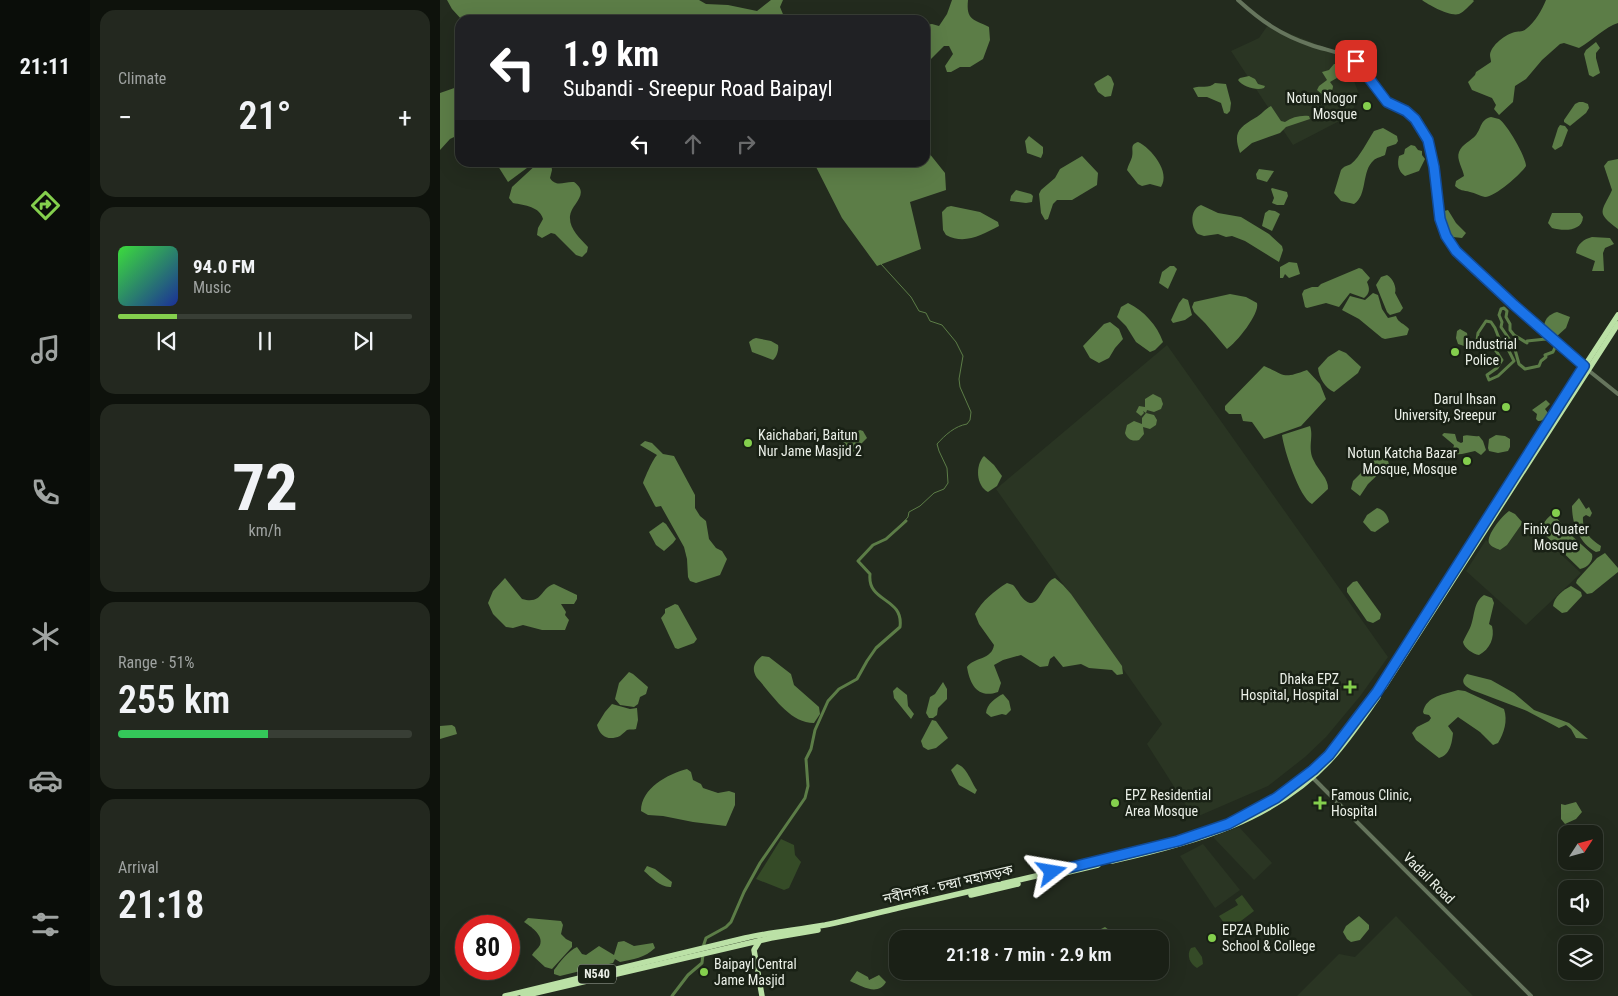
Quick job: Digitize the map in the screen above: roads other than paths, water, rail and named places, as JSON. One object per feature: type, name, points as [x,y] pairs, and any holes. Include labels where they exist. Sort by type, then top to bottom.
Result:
[{"type":"highway","name":"নবীনগর - চন্দ্রা মহাসড়ক","points":[[720,947],[832,927],[1146,854],[1204,838],[1258,814],[1292,792],[1331,759],[1393,674],[1618,315]]},
{"type":"highway","name":"নবীনগর - চন্দ্রা মহাসড়ক","points":[[523,996],[770,933],[825,925],[1149,849],[1228,824],[1276,798],[1313,770],[1329,755],[1371,700],[1586,368],[1618,324]]},
{"type":"highway","points":[[760,940],[754,950],[762,996]]},
{"type":"highway","name":"নবীনগর - চন্দ্রা মহাসড়ক","points":[[505,996],[689,955]]},
{"type":"street","points":[[1238,0],[1280,33],[1356,61],[1387,102],[1406,111],[1415,119],[1428,140],[1434,167],[1440,219],[1446,236],[1456,251],[1477,272],[1618,394]]},
{"type":"street","name":"Vadail Road","points":[[1312,777],[1531,996]]},
{"type":"waterway","points":[[881,264],[911,297],[919,311],[926,313],[930,321],[942,325],[956,342],[963,356],[959,379],[960,387],[971,412],[970,420],[967,424],[950,431],[937,444],[947,468],[948,483],[944,489],[934,493],[920,506],[909,512],[908,517],[901,525]]},
{"type":"waterway","points":[[1504,308],[1507,311],[1506,317],[1510,324],[1510,330],[1514,335],[1527,343],[1527,341],[1546,339],[1556,345],[1553,352],[1545,355],[1546,357],[1539,366],[1525,369],[1519,364],[1514,346],[1501,327],[1502,322],[1499,315],[1501,309],[1504,308]]},
{"type":"waterway","points":[[1486,321],[1491,322],[1502,346],[1508,349],[1514,361],[1498,376],[1489,380],[1487,375],[1497,368],[1502,360],[1492,347],[1482,346],[1477,341],[1478,333],[1486,321]]},
{"type":"waterway","points":[[703,947],[706,938],[726,927],[731,922],[744,892],[760,863],[805,798],[808,786],[806,759],[811,749],[815,730],[828,701],[839,689],[857,679],[876,648],[900,627],[900,617],[897,610],[874,590],[870,574],[858,561],[873,545],[886,539],[906,521]]},
{"type":"waterway","points":[[672,996],[688,975],[702,963],[703,954]]},
{"type":"place","name":"Notun Nogor Mosque","points":[[1367,106]]},
{"type":"place","name":"Industrial Police","points":[[1455,352]]},
{"type":"place","name":"Darul Ihsan University, Sreepur","points":[[1506,407]]},
{"type":"place","name":"Kaichabari, Baitun Nur Jame Masjid 2","points":[[748,443]]},
{"type":"place","name":"Notun Katcha Bazar Mosque, Mosque","points":[[1467,461]]},
{"type":"place","name":"Finix Quater Mosque","points":[[1556,513]]},
{"type":"place","name":"Dhaka EPZ Hospital, Hospital","points":[[1350,687]]},
{"type":"place","name":"EPZ Residential Area Mosque","points":[[1115,803]]},
{"type":"place","name":"Famous Clinic, Hospital","points":[[1320,803]]},
{"type":"place","name":"EPZA Public School & College","points":[[1212,938]]},
{"type":"place","name":"Baipayl Central Jame Masjid","points":[[704,972]]}]
